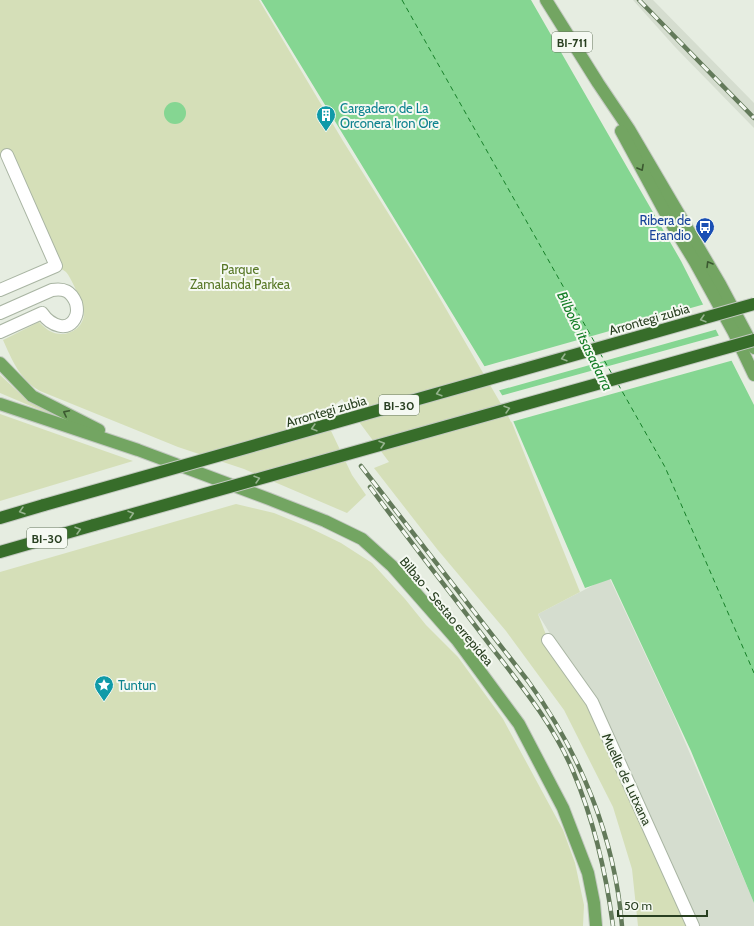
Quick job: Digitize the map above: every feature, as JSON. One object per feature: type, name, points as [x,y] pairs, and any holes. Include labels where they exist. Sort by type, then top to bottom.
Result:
[{"type":"highway","name":"Arrontegi zubia","points":[[0,518],[754,304]]},
{"type":"highway","name":"BI-30","points":[[0,552],[754,340]]},
{"type":"main road","name":"BI-711","points":[[546,0],[629,129],[720,284],[754,348]]},
{"type":"main road","name":"BI-711","points":[[598,83],[631,151],[734,331],[754,375]]},
{"type":"main road","name":"Bilbao - Sestao errepidea","points":[[0,363],[32,396],[138,450]]},
{"type":"main road","name":"Bilbao - Sestao errepidea","points":[[0,404],[138,450],[325,520],[362,539],[392,566],[457,640],[519,724],[563,808],[588,873],[594,903],[596,926]]},
{"type":"street","points":[[0,290],[56,266],[7,155]]},
{"type":"street","points":[[0,312],[52,290],[60,289],[68,291],[74,299],[77,309],[77,314],[69,325],[61,326],[53,324],[46,319],[42,313],[0,332]]},
{"type":"street","name":"Muelle de Lutxana","points":[[548,640],[592,702],[693,926]]},
{"type":"shaded area","points":[[633,0],[653,0],[754,103],[754,128],[675,47]]},
{"type":"shaded area","points":[[609,577],[673,714],[754,903],[754,926],[693,926],[592,702],[538,614]]},
{"type":"green space","name":"Parque Zamalanda Parkea","points":[[0,0],[259,0],[343,141],[420,264],[512,423],[580,592],[538,614],[548,640],[592,702],[693,926],[638,926],[632,869],[613,807],[564,710],[506,631],[437,549],[374,468],[389,462],[342,399],[323,414],[352,475],[366,495],[347,513],[244,469],[178,447],[40,391],[27,381],[17,369],[3,340],[39,322],[47,329],[57,334],[68,333],[77,328],[83,320],[84,311],[74,286],[66,272],[52,265],[0,153]]},
{"type":"green space","points":[[0,375],[26,399],[90,431],[0,393]]},
{"type":"green space","points":[[0,414],[133,461],[0,501]]},
{"type":"green space","points":[[236,504],[274,513],[308,527],[341,543],[372,563],[405,599],[426,625],[458,657],[503,719],[563,830],[575,863],[584,905],[583,926],[0,926],[0,572]]},
{"type":"water","name":"Bilboko itsasadarra","points":[[261,0],[531,0],[681,261],[754,405],[754,903],[691,751],[611,579],[585,588],[502,395]]},
{"type":"water","points":[[175,102],[183,105],[186,113],[183,121],[175,124],[167,121],[164,113],[167,105]]},
{"type":"pier","points":[[705,304],[718,329],[497,391],[482,367]]},
{"type":"pier","points":[[721,335],[734,360],[511,422],[500,396]]},
{"type":"ferry route","points":[[402,0],[595,343]]},
{"type":"ferry route","points":[[600,353],[612,374]]},
{"type":"ferry route","points":[[618,384],[665,467],[754,673]]},
{"type":"railway","points":[[639,0],[754,118]]},
{"type":"railway","points":[[361,466],[528,681],[564,737],[592,797],[603,828],[612,860],[622,926]]},
{"type":"railway","points":[[370,487],[524,689],[556,737],[573,771],[593,828],[603,866],[613,926]]},
{"type":"place","name":"Cargadero de La Orconera Iron Ore","points":[[326,132]]},
{"type":"place","name":"Ribera de Erandio","points":[[705,244]]},
{"type":"place","name":"Tuntun","points":[[104,702]]}]
